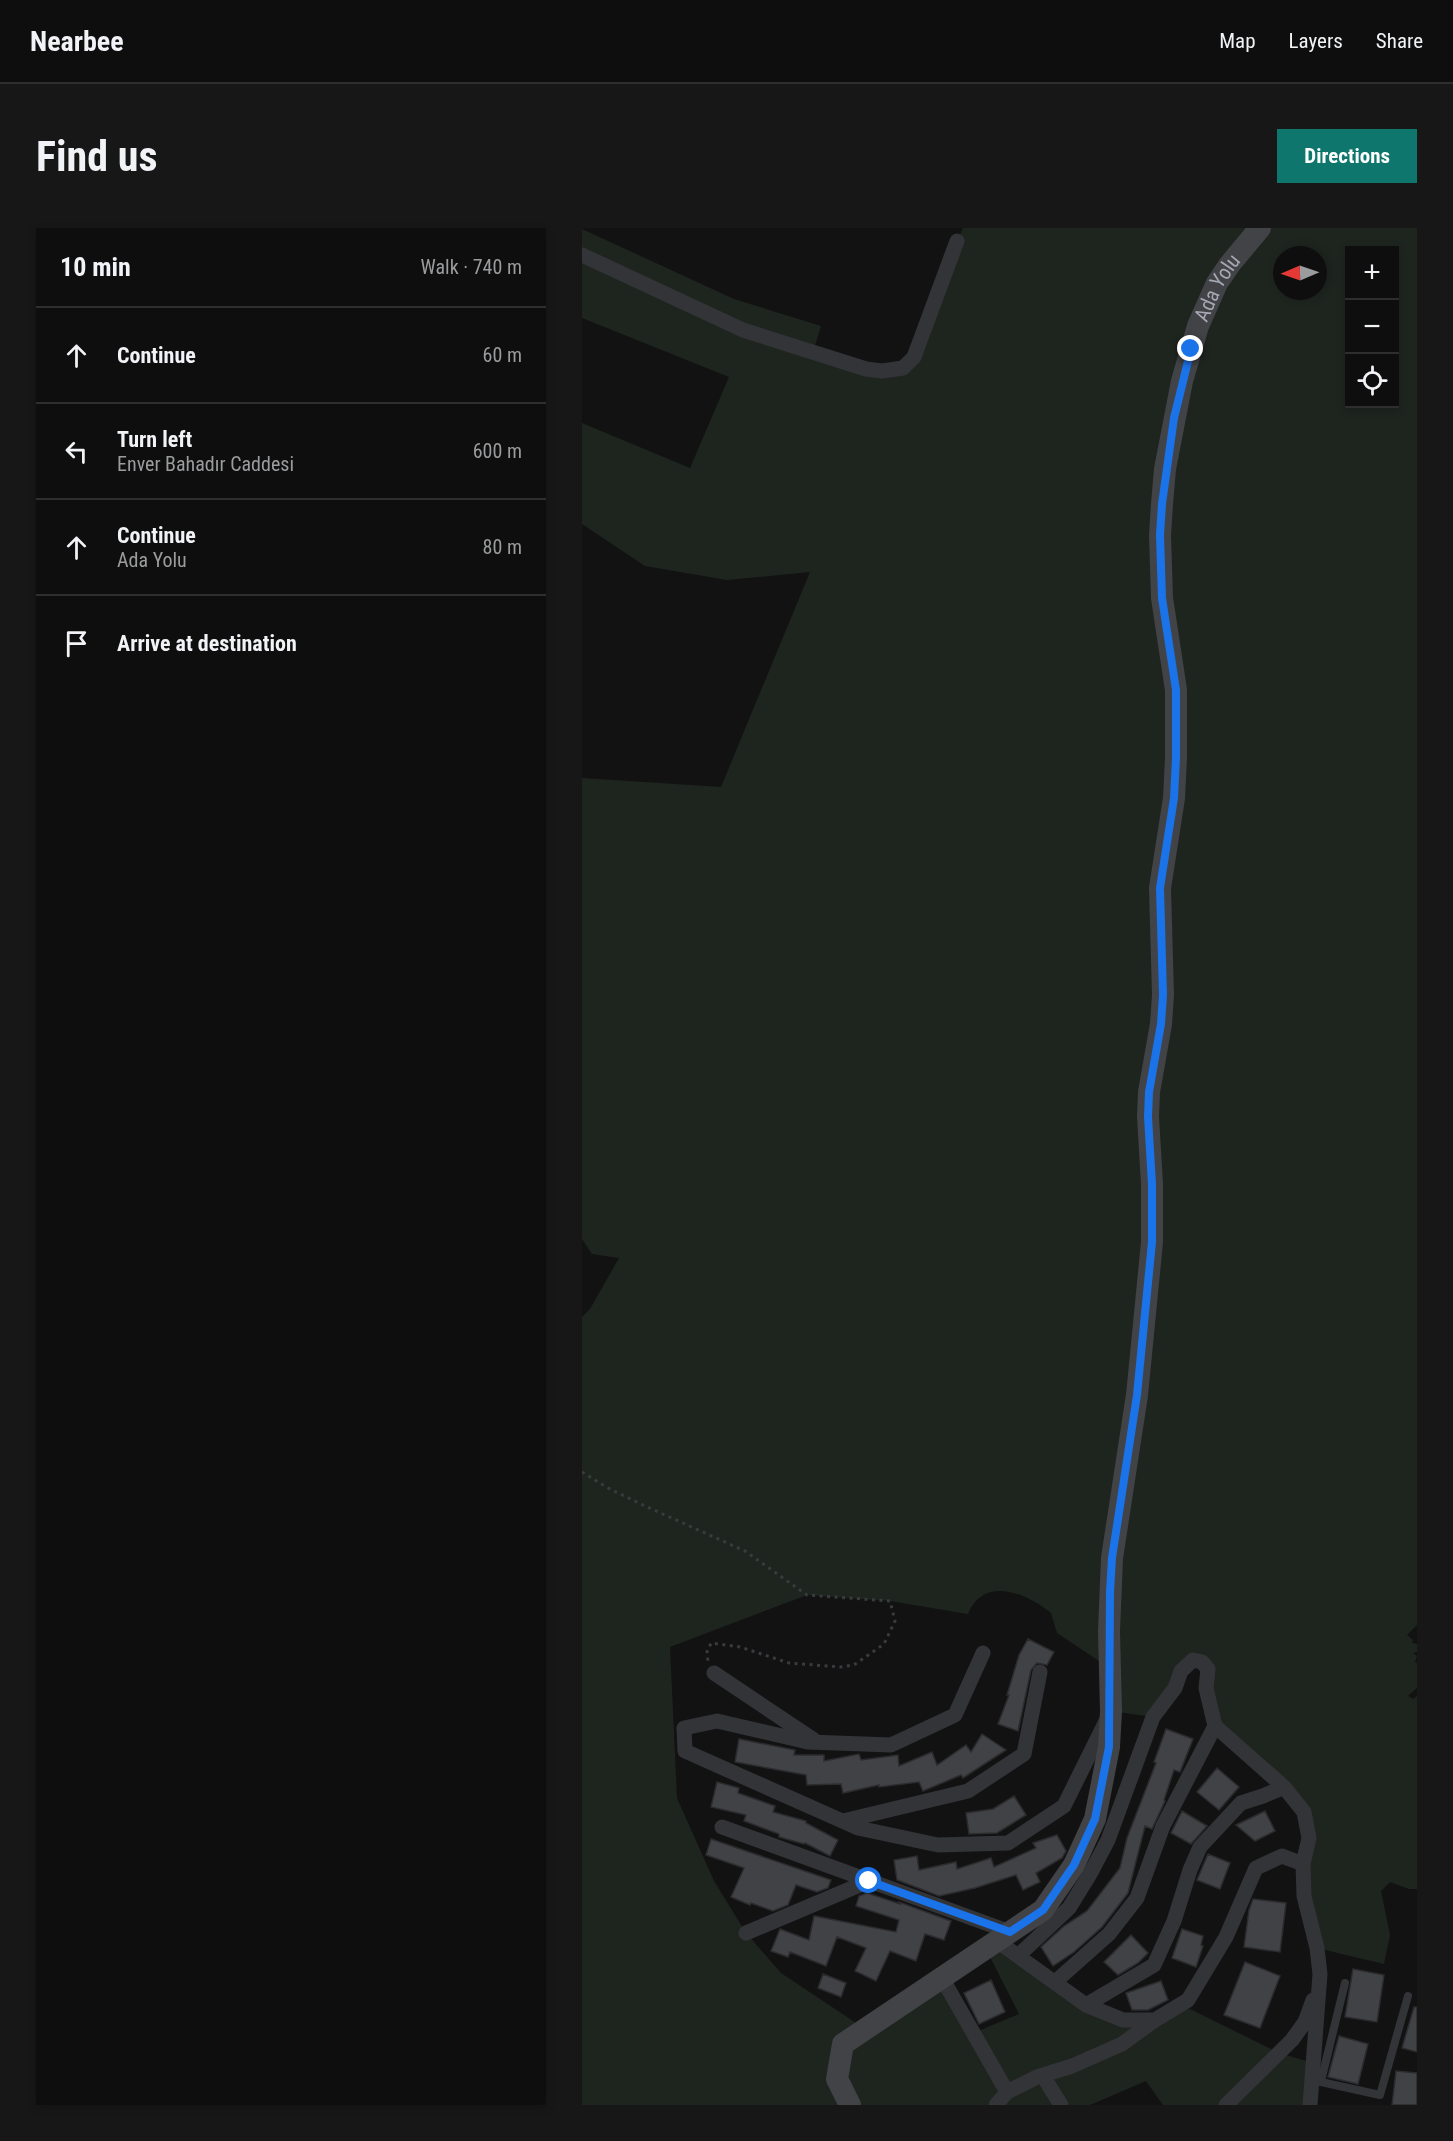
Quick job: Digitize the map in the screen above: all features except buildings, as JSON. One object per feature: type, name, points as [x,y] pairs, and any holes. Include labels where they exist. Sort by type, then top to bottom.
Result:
[{"type":"main road","name":"Ada Yolu","points":[[850,2105],[837,2079],[843,2044],[1043,1910],[1079,1856],[1097,1810],[1109,1747],[1111,1711],[1108,1667],[1115,1536],[1137,1395],[1152,1242],[1149,1092],[1161,1024],[1163,995],[1160,888],[1174,798],[1176,758],[1176,690],[1162,598],[1160,535],[1169,449],[1182,381],[1193,341],[1217,283],[1260,228]]},
{"type":"street","points":[[582,255],[743,330],[866,369],[882,371],[903,368],[914,357],[957,241]]},
{"type":"street","points":[[983,1653],[955,1714],[891,1745],[808,1742],[717,1721],[684,1728],[685,1751],[858,1828],[938,1845],[1008,1843],[1064,1806],[1111,1711]]},
{"type":"street","points":[[1018,1956],[1069,1908],[1108,1840],[1153,1717],[1175,1688],[1181,1671],[1193,1660],[1202,1662],[1208,1669],[1206,1688],[1215,1726],[1284,1786],[1304,1812],[1309,1838],[1303,1864],[1304,1896],[1317,1948],[1319,1982],[1317,2080],[1308,2103]]},
{"type":"street","points":[[843,1821],[968,1791],[1024,1754],[1040,1671]]},
{"type":"street","points":[[714,1673],[818,1742]]},
{"type":"street","points":[[1055,1982],[1109,1934],[1137,1898],[1163,1826],[1215,1726]]},
{"type":"street","points":[[1086,2005],[1154,1965],[1174,1921],[1190,1870],[1200,1847],[1241,1803],[1284,1786]]},
{"type":"street","points":[[722,1827],[869,1881],[1004,1936],[1018,1956],[1086,2005],[1123,2020],[1155,2020]]},
{"type":"street","points":[[996,2105],[1007,2092],[1122,2044],[1188,2000],[1226,1937],[1256,1868],[1282,1856],[1303,1864]]},
{"type":"street","points":[[746,1933],[869,1881]]},
{"type":"street","points":[[942,1978],[1007,2092]]},
{"type":"street","points":[[1226,2105],[1292,2040],[1305,2022],[1319,1982]]},
{"type":"street","points":[[1043,2076],[1061,2105]]},
{"type":"lane","points":[[1345,1983],[1317,2080],[1380,2095],[1408,1996]]},
{"type":"path","points":[[582,1472],[608,1488],[745,1551],[807,1595],[890,1601],[895,1621],[884,1644],[854,1665],[840,1667],[789,1663],[740,1647],[711,1643],[707,1652],[708,1665],[714,1673]]},
{"type":"shaded area","points":[[963,228],[1417,228],[1417,1625],[1407,1635],[1413,1640],[1412,1643],[1417,1644],[1417,1652],[1413,1653],[1417,1656],[1415,1662],[1417,1663],[1417,1688],[1408,1696],[1413,1699],[1417,1696],[1417,1889],[1409,1889],[1390,1882],[1381,1891],[1390,1935],[1384,1964],[1317,1948],[1304,1896],[1304,1812],[1215,1726],[1208,1678],[1193,1660],[1153,1717],[1111,1711],[1108,1667],[1057,1633],[1051,1613],[1030,1599],[1006,1591],[995,1591],[984,1595],[975,1602],[968,1614],[890,1601],[807,1595],[670,1647],[677,1798],[714,1881],[746,1933],[781,1973],[865,2029],[942,1978],[973,2033],[1019,2014],[986,1949],[997,1941],[1086,2005],[1155,2020],[1182,2005],[1279,2053],[1313,2063],[1310,2105],[1163,2105],[1146,2081],[1090,2105],[582,2105],[582,1317],[590,1309],[619,1258],[592,1254],[582,1239],[582,778],[721,787],[810,572],[727,580],[645,566],[582,524],[582,423],[690,468],[729,377],[582,318],[582,229],[734,299],[821,326],[813,352],[903,368]]},
{"type":"route","points":[[869,1881],[1010,1932],[1043,1910],[1074,1865],[1095,1819],[1104,1782],[1111,1711],[1108,1631],[1112,1558],[1137,1395],[1144,1303],[1152,1242],[1149,1092],[1161,1024],[1163,995],[1160,888],[1174,798],[1178,723],[1176,690],[1162,598],[1160,535],[1165,469],[1182,381],[1191,349]]}]
